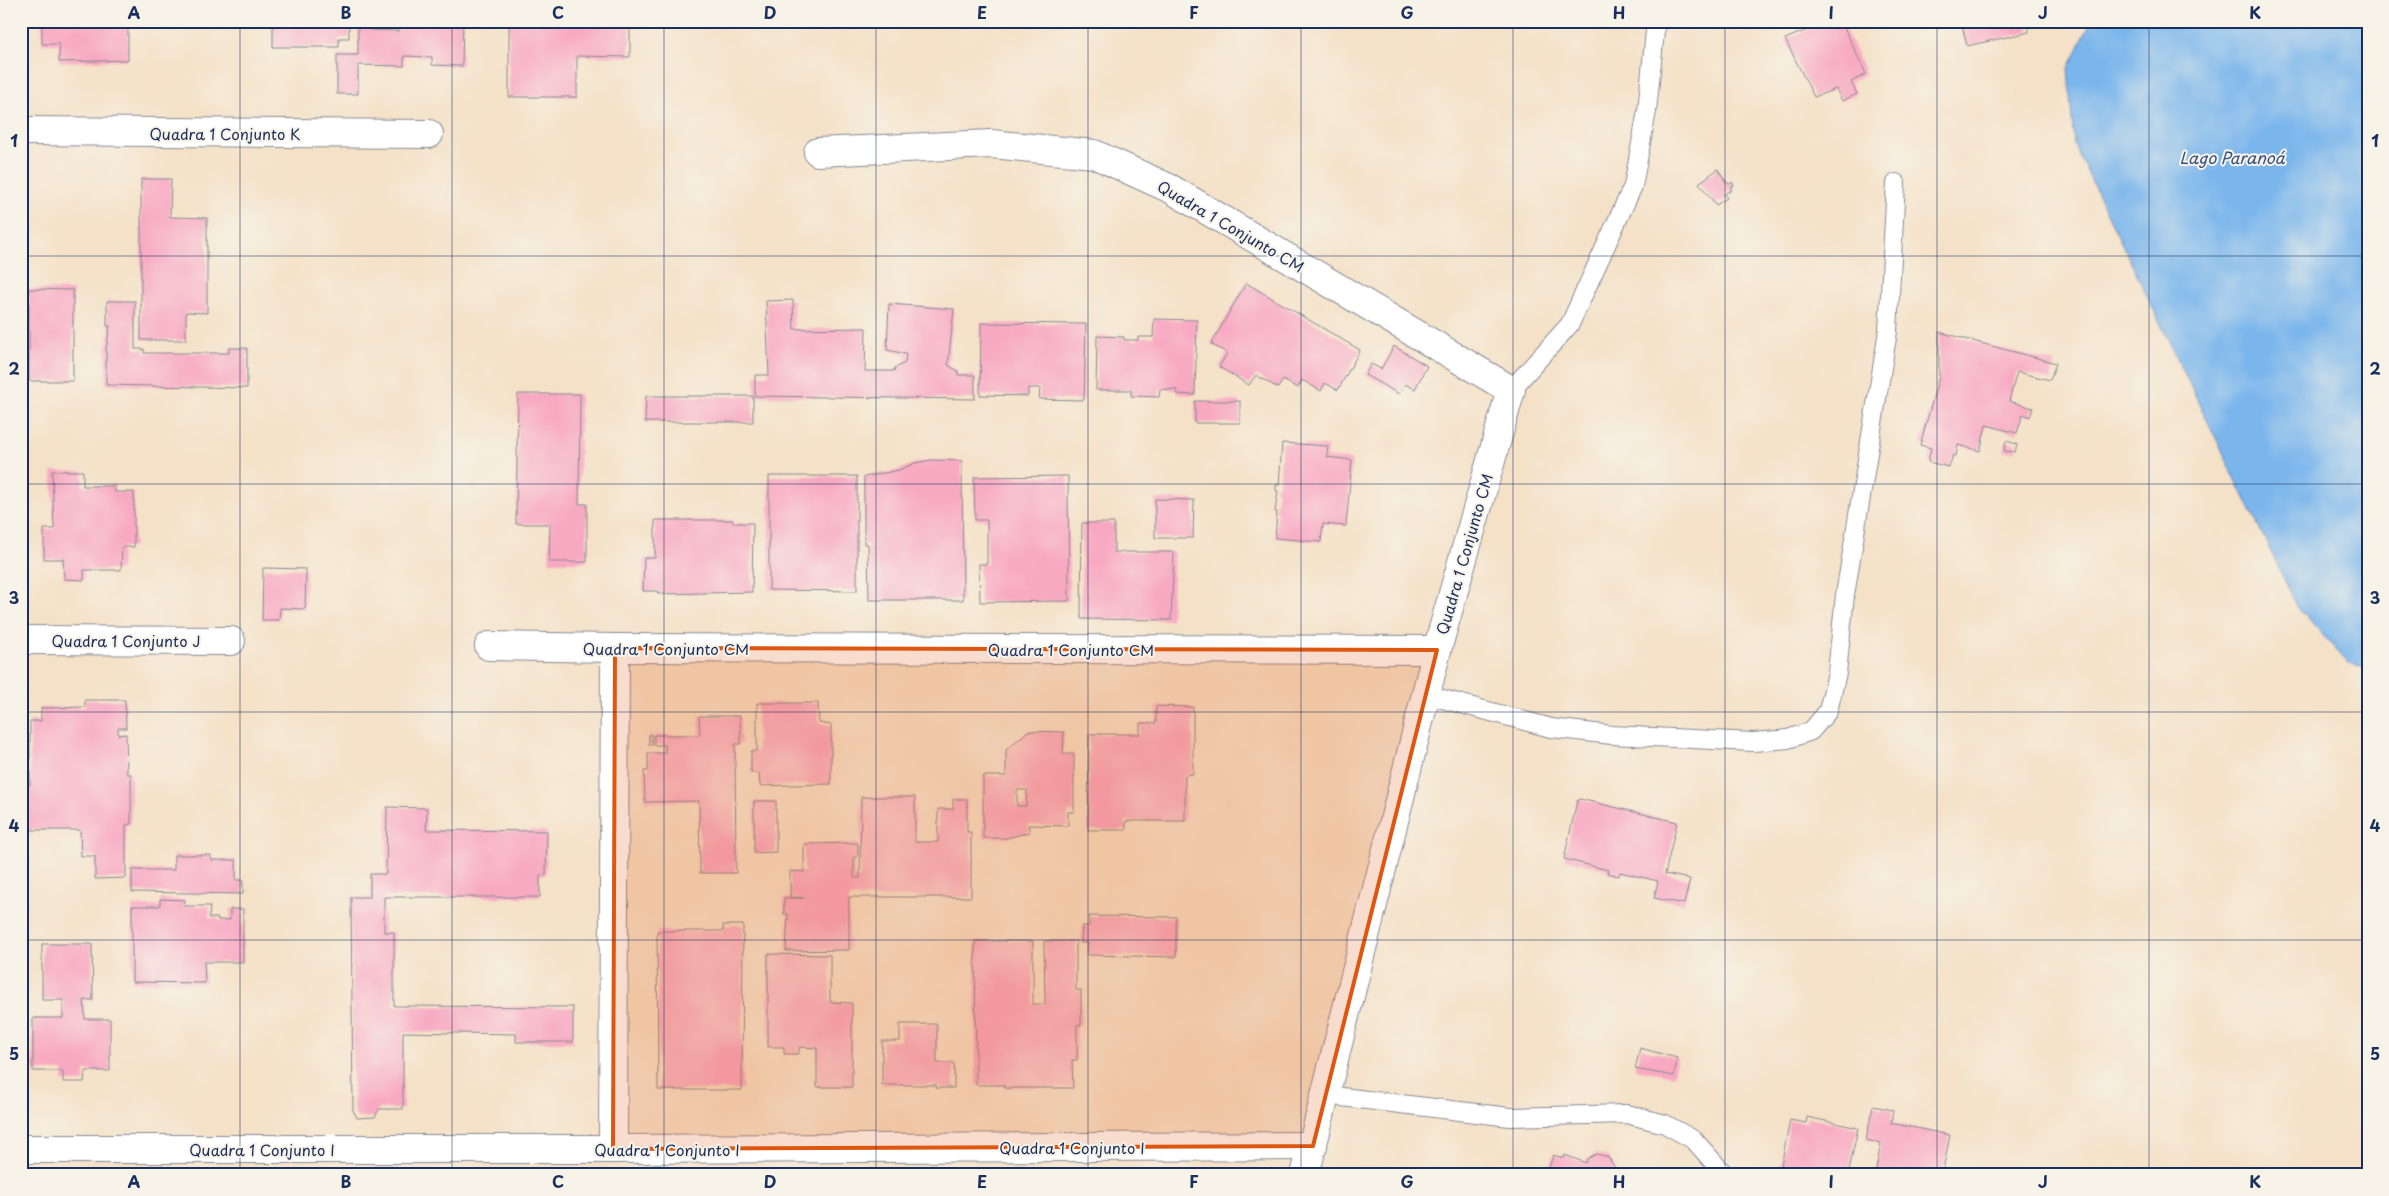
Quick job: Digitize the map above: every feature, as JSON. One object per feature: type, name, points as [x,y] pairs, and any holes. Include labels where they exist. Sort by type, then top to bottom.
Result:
[{"type":"street","name":"Quadra 1 Conjunto K","points":[[21,131],[429,134]]},
{"type":"street","name":"Quadra 1 Conjunto CM","points":[[489,646],[1437,650],[1511,390],[1171,189],[1094,154],[991,144],[818,152]]},
{"type":"street","name":"Quadra 1 Conjunto J","points":[[21,640],[231,641]]},
{"type":"street","points":[[613,1149],[615,648]]},
{"type":"street","points":[[1305,1175],[1424,694],[1437,650]]},
{"type":"street","name":"Quadra 1 Conjunto I","points":[[21,1149],[1313,1146]]},
{"type":"lane","points":[[1511,390],[1570,324],[1633,186],[1648,111],[1656,21]]},
{"type":"lane","points":[[1424,694],[1551,728],[1612,735],[1754,742],[1788,739],[1811,732],[1828,711],[1837,673],[1845,595],[1888,331],[1896,182]]},
{"type":"lane","points":[[1325,1095],[1510,1117],[1627,1114],[1665,1124],[1694,1140],[1725,1175]]},
{"type":"highlighted area","points":[[615,648],[1437,650],[1313,1146],[613,1149]]},
{"type":"water","name":"Lago Paranoá","points":[[2091,21],[2368,21],[2368,669],[2349,664],[2298,608],[2074,145],[2068,70]]},
{"type":"building","points":[[42,21],[128,21],[128,60],[59,62],[59,44],[42,44]]},
{"type":"building","points":[[273,21],[349,21],[349,38],[339,38],[339,47],[273,47]]},
{"type":"building","points":[[358,21],[368,21],[369,30],[399,31],[399,21],[463,21],[462,66],[432,65],[432,57],[404,56],[404,66],[358,65],[358,94],[337,94],[337,55],[358,55]]},
{"type":"building","points":[[509,21],[630,21],[630,57],[577,56],[577,97],[509,97]]},
{"type":"building","points":[[1818,21],[1841,21],[1866,74],[1851,82],[1857,94],[1842,101],[1836,89],[1814,97],[1785,39],[1819,25]]},
{"type":"building","points":[[1961,21],[2027,21],[2029,32],[1967,46]]},
{"type":"building","points":[[1718,169],[1726,182],[1730,184],[1732,182],[1734,185],[1730,187],[1732,190],[1724,194],[1727,198],[1716,205],[1699,183]]},
{"type":"building","points":[[141,179],[171,179],[170,217],[207,218],[207,313],[186,312],[186,340],[141,340]]},
{"type":"building","points":[[1246,283],[1360,350],[1338,390],[1325,383],[1321,391],[1302,380],[1298,388],[1283,380],[1278,388],[1256,375],[1249,385],[1219,367],[1227,353],[1211,344]]},
{"type":"building","points":[[29,289],[73,290],[73,381],[29,381]]},
{"type":"building","points":[[793,300],[794,329],[866,328],[865,371],[894,371],[895,368],[905,363],[906,354],[887,350],[889,304],[954,309],[948,365],[958,371],[958,375],[975,375],[975,399],[755,396],[755,375],[769,375],[766,301]]},
{"type":"building","points":[[107,301],[135,301],[135,349],[144,349],[144,353],[229,353],[229,348],[247,348],[247,388],[106,385],[106,349],[110,326],[107,326]]},
{"type":"building","points":[[1154,319],[1197,320],[1195,395],[1177,394],[1177,390],[1160,389],[1159,397],[1131,396],[1131,390],[1096,390],[1097,336],[1124,337],[1124,340],[1138,340],[1138,337],[1153,337]]},
{"type":"building","points":[[981,323],[1086,324],[1084,400],[1039,399],[1040,388],[1028,388],[1028,396],[980,395]]},
{"type":"building","points":[[1939,332],[2056,363],[2050,380],[2017,372],[2009,401],[2033,408],[2030,417],[2023,414],[2017,433],[1986,425],[1980,451],[1958,445],[1956,456],[1953,455],[1949,467],[1928,462],[1931,448],[1920,445],[1939,377]]},
{"type":"building","points":[[1394,346],[1427,366],[1415,389],[1405,384],[1399,394],[1365,375],[1371,364],[1381,369]]},
{"type":"building","points":[[21,386],[25,386],[25,415],[21,415]]},
{"type":"building","points":[[518,394],[580,394],[579,504],[587,504],[587,562],[549,562],[550,524],[516,524]]},
{"type":"building","points":[[646,396],[753,396],[753,422],[645,422]]},
{"type":"building","points":[[1195,401],[1240,401],[1240,423],[1195,423]]},
{"type":"building","points":[[2006,441],[2017,444],[2015,452],[2004,451]]},
{"type":"building","points":[[1282,443],[1328,446],[1327,457],[1352,460],[1346,526],[1323,524],[1321,542],[1275,538],[1277,512],[1275,512],[1278,491],[1276,491],[1276,485],[1279,485]]},
{"type":"building","points":[[931,460],[962,461],[963,600],[869,600],[868,544],[864,544],[864,477],[899,470],[915,463]]},
{"type":"building","points":[[52,471],[83,471],[83,486],[114,486],[115,492],[134,492],[134,547],[122,547],[121,570],[84,570],[84,580],[64,579],[63,559],[44,559],[44,529],[54,529]]},
{"type":"building","points":[[769,476],[857,476],[857,591],[769,590]]},
{"type":"building","points":[[1068,476],[1069,601],[980,602],[979,564],[987,564],[987,520],[975,520],[974,477]]},
{"type":"building","points":[[1155,499],[1194,500],[1193,538],[1155,538]]},
{"type":"building","points":[[655,520],[733,520],[733,523],[753,523],[752,592],[658,594],[657,591],[643,591],[644,558],[655,558]]},
{"type":"building","points":[[1082,523],[1114,523],[1114,552],[1174,552],[1171,620],[1081,619]]},
{"type":"building","points":[[263,568],[306,569],[305,609],[280,608],[279,620],[262,620]]},
{"type":"building","points":[[85,700],[125,700],[126,728],[118,728],[118,735],[126,734],[127,774],[131,774],[131,824],[126,825],[126,878],[95,879],[95,856],[81,856],[80,830],[24,830],[24,785],[30,785],[30,721],[41,721],[41,708],[85,707]]},
{"type":"building","points":[[757,703],[818,703],[819,723],[831,725],[831,784],[760,786],[759,773],[751,773],[751,751],[757,751]]},
{"type":"building","points":[[1156,706],[1193,707],[1193,774],[1185,775],[1185,821],[1126,821],[1126,830],[1088,830],[1089,734],[1140,734],[1140,723],[1156,723]]},
{"type":"building","points":[[699,716],[740,716],[741,744],[735,744],[736,873],[700,873],[699,801],[645,802],[644,771],[648,771],[648,753],[665,753],[665,745],[654,745],[654,735],[700,735]]},
{"type":"building","points":[[1028,731],[1064,732],[1063,754],[1074,754],[1074,812],[1068,812],[1068,826],[1028,825],[1030,832],[1007,838],[983,838],[983,776],[1006,776],[1006,750]],"holes":[[[1017,790],[1027,790],[1026,806],[1017,806]]]},
{"type":"building","points":[[649,735],[652,735],[652,745],[649,745]]},
{"type":"building","points":[[861,797],[915,797],[915,842],[938,842],[938,809],[953,809],[953,799],[967,799],[967,832],[971,832],[971,897],[849,897],[849,950],[786,951],[788,914],[784,914],[784,898],[804,898],[790,897],[790,871],[804,872],[804,844],[858,843],[858,856],[854,858],[854,878],[860,878]]},
{"type":"building","points":[[1580,799],[1677,822],[1665,874],[1690,879],[1684,904],[1654,898],[1658,881],[1620,872],[1619,876],[1607,873],[1608,870],[1564,859],[1577,801]]},
{"type":"building","points":[[754,801],[776,801],[776,852],[754,853]]},
{"type":"building","points":[[387,807],[427,808],[426,830],[547,831],[546,875],[540,875],[540,897],[384,897],[384,932],[394,932],[394,1006],[573,1007],[573,1042],[516,1042],[516,1034],[403,1032],[403,1109],[379,1109],[375,1117],[357,1118],[353,1110],[351,897],[370,897],[370,874],[386,874]]},
{"type":"building","points":[[174,855],[211,855],[211,860],[236,860],[236,880],[243,880],[243,894],[132,892],[132,870],[174,870]]},
{"type":"building","points":[[160,899],[185,900],[184,906],[210,906],[209,918],[218,918],[218,920],[230,920],[230,909],[243,909],[243,962],[204,962],[205,983],[132,982],[132,906],[160,906]]},
{"type":"building","points":[[1089,916],[1176,917],[1176,957],[1087,955],[1088,943],[1081,943],[1082,926],[1089,926]]},
{"type":"building","points":[[723,925],[743,925],[742,1090],[658,1090],[657,931],[723,931]]},
{"type":"building","points":[[975,941],[1033,941],[1033,1004],[1045,1004],[1044,941],[1076,941],[1076,990],[1081,990],[1081,1025],[1077,1025],[1077,1060],[1072,1060],[1073,1088],[1005,1088],[1004,1085],[976,1085]]},
{"type":"building","points":[[42,944],[92,944],[93,1000],[84,1000],[85,1019],[110,1019],[110,1071],[85,1071],[84,1082],[63,1082],[63,1071],[33,1071],[33,1018],[63,1018],[63,1000],[42,1000]]},
{"type":"building","points":[[768,954],[830,955],[830,1002],[852,1003],[852,1087],[817,1087],[817,1048],[799,1047],[799,1054],[784,1054],[784,1047],[768,1047]]},
{"type":"building","points":[[900,1024],[937,1024],[937,1063],[954,1063],[954,1088],[936,1088],[936,1085],[882,1085],[882,1041],[900,1041]]},
{"type":"building","points":[[1640,1048],[1677,1058],[1674,1076],[1635,1069]]},
{"type":"building","points":[[1873,1106],[1893,1110],[1891,1123],[1950,1135],[1942,1175],[1875,1175],[1881,1143],[1866,1140]]},
{"type":"building","points":[[1807,1117],[1858,1128],[1848,1175],[1826,1175],[1781,1166],[1790,1120],[1806,1123]]},
{"type":"building","points":[[1596,1154],[1608,1157],[1616,1169],[1615,1175],[1547,1175],[1553,1155],[1564,1158],[1565,1155],[1586,1163],[1587,1159]]}]
